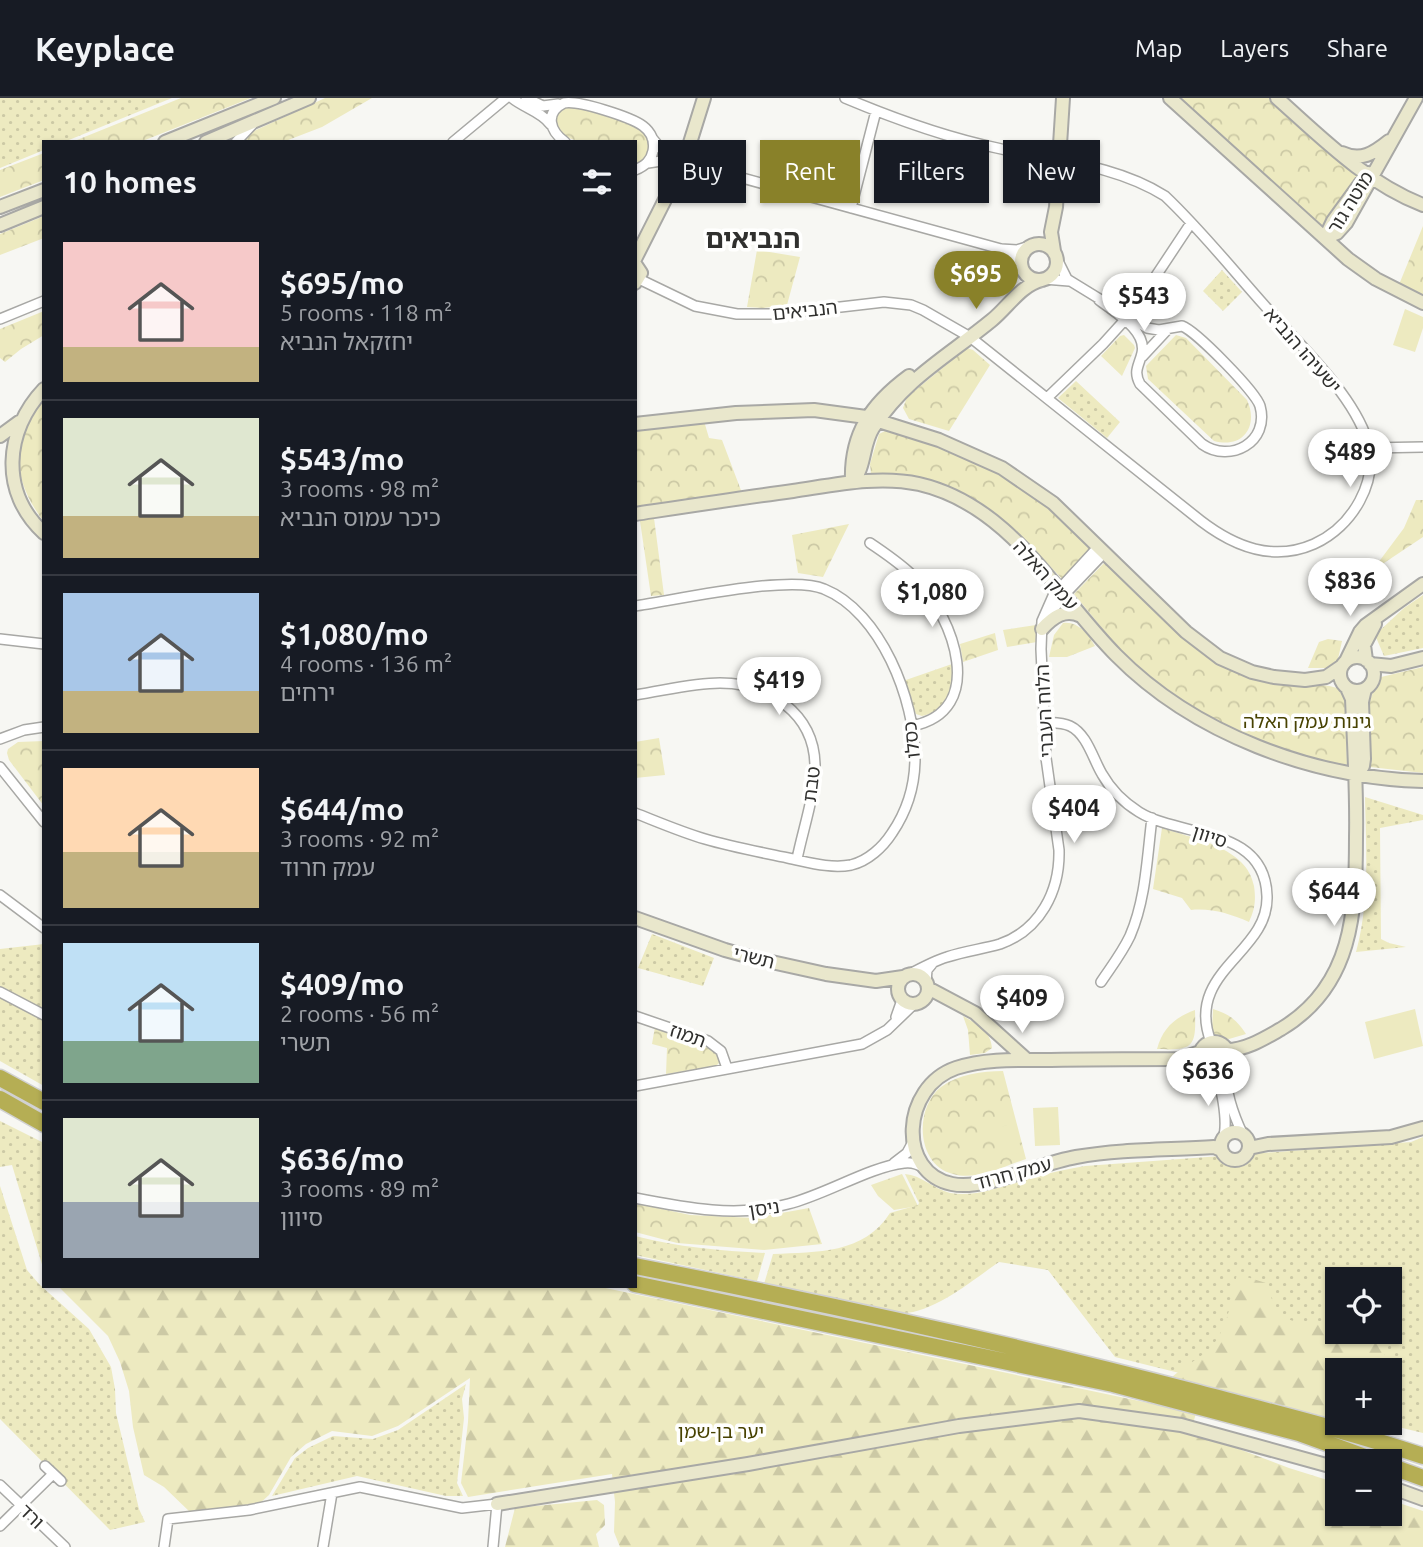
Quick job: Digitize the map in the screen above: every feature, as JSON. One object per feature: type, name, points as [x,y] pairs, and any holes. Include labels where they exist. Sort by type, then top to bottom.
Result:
[{"type":"highway","points":[[0,1078],[42,1101]]},
{"type":"highway","points":[[0,1099],[42,1123]]},
{"type":"highway","points":[[637,1266],[825,1304],[1128,1374],[1316,1423],[1423,1456]]},
{"type":"highway","points":[[637,1284],[1113,1384],[1299,1433],[1343,1449]]},
{"type":"highway","points":[[1402,1470],[1423,1478]]},
{"type":"street","points":[[170,140],[274,98]]},
{"type":"street","points":[[211,140],[309,98]]},
{"type":"street","points":[[455,140],[506,98]]},
{"type":"street","points":[[512,98],[544,117],[563,140]]},
{"type":"street","points":[[526,98],[543,106],[580,103],[635,122],[644,127],[658,147]]},
{"type":"street","points":[[691,140],[704,98]]},
{"type":"street","name":"ישעיהו הנביא","points":[[845,98],[956,138],[1003,148]]},
{"type":"street","points":[[1170,98],[1361,269],[1393,289],[1423,303]]},
{"type":"street","points":[[1277,98],[1369,177],[1396,194],[1423,205]]},
{"type":"street","name":"מוטה גור","points":[[1325,238],[1337,233],[1346,223],[1369,177],[1416,98]]},
{"type":"street","points":[[1060,140],[1063,100]]},
{"type":"street","points":[[551,127],[552,112],[564,103]]},
{"type":"street","points":[[851,208],[876,111]]},
{"type":"street","points":[[238,140],[254,123]]},
{"type":"street","points":[[646,164],[653,153],[652,138]]},
{"type":"street","points":[[1335,149],[1349,156],[1363,157],[1389,144]]},
{"type":"street","points":[[1389,144],[1386,175],[1396,194]]},
{"type":"street","points":[[637,169],[658,162]]},
{"type":"street","name":"ישעיהו הנביא","points":[[1100,169],[1115,172],[1165,196],[1343,396],[1362,425],[1370,448]]},
{"type":"street","points":[[746,180],[1001,249],[1017,250],[1032,245],[1046,245],[1056,255]]},
{"type":"street","points":[[0,207],[42,191]]},
{"type":"street","points":[[637,257],[664,203]]},
{"type":"street","points":[[1056,203],[1051,239],[1064,276],[1127,318],[1153,330],[1182,326],[1192,331],[1254,395],[1260,407],[1261,422],[1250,442],[1243,448],[1227,453],[1210,450],[1140,384],[1136,373],[1142,350],[1140,338],[1127,318]]},
{"type":"street","points":[[0,225],[42,208]]},
{"type":"street","points":[[1047,398],[1127,318],[1191,223]]},
{"type":"street","points":[[1012,302],[1022,284],[1023,253],[1044,238],[1052,225]]},
{"type":"street","points":[[1001,249],[1011,255],[1029,278],[1071,282]]},
{"type":"street","points":[[872,419],[931,364],[965,340],[1030,284],[1043,280],[1054,272],[1056,255]]},
{"type":"street","points":[[637,265],[640,270],[637,281]]},
{"type":"street","name":"הנביאים","points":[[637,281],[695,306],[737,314],[780,314],[877,303],[911,305],[939,318],[965,340]]},
{"type":"street","points":[[0,319],[42,303]]},
{"type":"street","points":[[1138,363],[1172,327]]},
{"type":"street","points":[[965,340],[1047,398],[1219,534],[1245,548],[1283,552],[1304,549],[1318,542],[1339,527],[1356,509],[1363,494],[1370,463],[1370,448],[1423,447]]},
{"type":"street","points":[[852,482],[861,469],[872,419],[897,384],[965,340]]},
{"type":"street","points":[[0,436],[22,419],[42,392]]},
{"type":"street","points":[[900,394],[897,414],[907,430]]},
{"type":"street","points":[[637,424],[778,410],[828,411],[872,419],[958,447],[1017,476],[1059,508],[1186,632],[1207,650],[1234,666],[1274,677],[1305,680],[1326,677],[1356,657],[1391,666],[1423,658]]},
{"type":"street","points":[[22,419],[13,450],[13,477],[27,516],[42,531]]},
{"type":"street","points":[[0,459],[13,477]]},
{"type":"street","name":"עמק האלה","points":[[637,514],[852,482],[902,481],[931,487],[962,500],[1005,530],[1131,670],[1186,710],[1262,747],[1310,764],[1356,775],[1423,781]]},
{"type":"street","points":[[870,543],[917,579],[928,593],[944,620],[954,650],[957,681],[949,707],[933,720],[912,726]]},
{"type":"street","name":"הלוח העברי","points":[[906,976],[937,961],[1010,940],[1033,924],[1051,898],[1060,865],[1043,722],[1044,612],[1102,549]]},
{"type":"street","name":"כסלו","points":[[637,606],[780,584],[808,584],[823,588],[857,611],[881,641],[899,682],[912,726],[915,760],[909,800],[900,821],[887,841],[875,852],[852,864],[824,865],[702,838],[637,815]]},
{"type":"street","points":[[1217,1044],[1233,1050],[1244,1047],[1267,1037],[1299,1016],[1324,989],[1342,958],[1351,925],[1355,895],[1356,775],[1352,699],[1341,680],[1344,663],[1360,632],[1389,607],[1423,584]]},
{"type":"street","points":[[1356,775],[1363,766],[1364,759],[1362,702],[1366,689],[1373,680],[1373,669],[1368,662],[1364,645],[1389,607]]},
{"type":"street","points":[[1042,634],[1054,618],[1067,612],[1084,618]]},
{"type":"street","points":[[0,639],[42,644]]},
{"type":"street","name":"טבת","points":[[637,695],[698,685],[738,684],[773,696],[795,712],[808,733],[815,761],[812,792],[797,859]]},
{"type":"street","points":[[1347,688],[1356,691],[1366,689]]},
{"type":"street","name":"סיוון","points":[[1043,722],[1059,723],[1076,730],[1083,737],[1109,786],[1128,805],[1152,818],[1233,843],[1253,858],[1265,882],[1267,907],[1257,931],[1214,984],[1205,1027],[1217,1044]]},
{"type":"street","points":[[0,739],[13,733],[42,727]]},
{"type":"street","points":[[0,767],[42,820]]},
{"type":"street","points":[[1101,982],[1122,951],[1136,921],[1152,818]]},
{"type":"street","points":[[0,895],[42,926]]},
{"type":"street","name":"תשרי","points":[[637,919],[758,959],[826,974],[876,981],[908,1001]]},
{"type":"street","points":[[637,1086],[862,1044],[891,1025],[908,1001],[926,996],[927,970],[937,961]]},
{"type":"street","points":[[908,1001],[898,985],[906,976],[919,975],[927,985],[952,1002],[975,1013],[1027,1060]]},
{"type":"street","name":"תשרי","points":[[876,981],[906,976]]},
{"type":"street","points":[[0,992],[42,1014]]},
{"type":"street","points":[[908,1001],[952,1002]]},
{"type":"street","name":"תמוז","points":[[637,1017],[708,1041],[721,1051],[727,1068]]},
{"type":"street","points":[[990,1061],[998,1054],[996,1033]]},
{"type":"street","points":[[926,1169],[916,1151],[915,1109],[933,1080],[955,1068],[990,1061],[1179,1059],[1217,1044]]},
{"type":"street","points":[[1217,1044],[1228,1055],[1225,1076],[1234,1114],[1249,1148]]},
{"type":"street","points":[[1200,1052],[1202,1065],[1216,1078],[1226,1117],[1222,1144],[1227,1158],[1236,1160],[1244,1157],[1249,1148],[1268,1144],[1391,1138],[1423,1128]]},
{"type":"street","points":[[1210,1070],[1220,1070],[1226,1064]]},
{"type":"street","points":[[1222,1144],[1234,1132],[1243,1135]]},
{"type":"street","name":"ניסן","points":[[637,1198],[732,1212],[761,1211],[809,1198],[886,1167],[907,1153],[914,1140]]},
{"type":"street","name":"עמק חרוד","points":[[926,1169],[936,1178],[950,1184],[975,1185],[1077,1157],[1214,1147],[1222,1144]]},
{"type":"street","name":"ניסן","points":[[886,1167],[910,1163],[926,1169]]},
{"type":"street","points":[[164,1547],[168,1519],[249,1510],[360,1487],[463,1508],[748,1464],[959,1426],[1079,1411],[1181,1425],[1325,1465]]},
{"type":"street","points":[[0,1526],[49,1470],[61,1481]]},
{"type":"street","name":"ורד","points":[[0,1485],[65,1547]]},
{"type":"street","points":[[1402,1491],[1423,1499]]},
{"type":"street","points":[[323,1547],[332,1493]]},
{"type":"street","points":[[493,1547],[497,1504]]},
{"type":"green space","points":[[0,98],[172,98],[69,140],[42,140],[42,151],[0,168]]},
{"type":"green space","points":[[181,98],[251,98],[145,140],[77,140]]},
{"type":"green space","points":[[325,98],[372,98],[322,127],[288,140],[243,140],[252,132]]},
{"type":"green space","points":[[1179,98],[1270,98],[1359,177],[1324,228]]},
{"type":"green space","points":[[565,107],[614,117],[639,129],[647,137],[650,145],[648,155],[637,165],[637,140],[574,140],[559,129],[554,118]]},
{"type":"green space","points":[[42,154],[42,181],[0,197],[0,170]]},
{"type":"green space","points":[[42,217],[42,239],[0,255],[0,234]]},
{"type":"green space","points":[[1423,226],[1423,299],[1398,287]]},
{"type":"green space","points":[[757,250],[800,257],[787,305],[747,307]]},
{"type":"green space","points":[[1222,270],[1242,292],[1223,311],[1203,291]]},
{"type":"green space","points":[[1405,309],[1423,317],[1423,328],[1415,352],[1393,345]]},
{"type":"green space","points":[[42,312],[42,336],[5,362],[0,358],[0,329]]},
{"type":"green space","points":[[1124,335],[1135,348],[1122,376],[1101,356]]},
{"type":"green space","points":[[1176,335],[1186,338],[1247,400],[1251,418],[1246,433],[1240,438],[1233,442],[1214,441],[1148,379],[1146,366]]},
{"type":"green space","points":[[967,348],[990,365],[949,431],[909,419],[903,408],[907,397]]},
{"type":"green space","points":[[1076,381],[1120,422],[1107,438],[1058,398]]},
{"type":"green space","points":[[42,400],[42,519],[26,491],[18,460],[24,428]]},
{"type":"green space","points":[[704,421],[709,438],[722,440],[742,493],[637,508],[637,429]]},
{"type":"green space","points":[[887,430],[959,453],[999,472],[1036,498],[1093,547],[1062,579],[1015,531],[981,504],[962,493],[920,478],[871,474],[870,464],[879,434]]},
{"type":"green space","points":[[1416,500],[1423,500],[1423,537],[1372,571],[1404,528]]},
{"type":"green space","points":[[654,518],[664,595],[651,596],[640,521]]},
{"type":"green space","points":[[849,524],[823,577],[798,573],[792,535]]},
{"type":"green space","name":"גינות עמק האלה","points":[[1105,562],[1176,632],[1217,662],[1262,681],[1337,688],[1345,698],[1347,764],[1344,766],[1317,760],[1261,742],[1207,717],[1159,685],[1121,650],[1074,594]]},
{"type":"green space","points":[[1423,595],[1423,648],[1384,656],[1375,635],[1404,608]]},
{"type":"green space","points":[[1063,623],[1078,626],[1095,646],[1067,657],[1049,657],[1054,635]]},
{"type":"green space","points":[[1036,625],[1037,642],[1007,647],[1003,630]]},
{"type":"green space","points":[[995,633],[998,650],[963,662],[960,644]]},
{"type":"green space","points":[[1328,639],[1342,641],[1338,659],[1327,668],[1308,668],[1319,642]]},
{"type":"green space","points":[[952,664],[951,690],[945,703],[932,713],[922,716],[916,714],[903,681]]},
{"type":"green space","points":[[1423,667],[1423,773],[1370,767],[1367,720],[1375,688],[1381,677]]},
{"type":"green space","points":[[659,738],[665,775],[637,778],[637,742]]},
{"type":"green space","points":[[42,741],[42,803],[9,760],[8,749],[18,742]]},
{"type":"green space","points":[[1365,797],[1423,815],[1423,820],[1380,828],[1381,939],[1406,947],[1356,952],[1365,894]]},
{"type":"green space","points":[[1162,828],[1217,846],[1241,862],[1254,886],[1253,913],[1249,922],[1221,912],[1191,910],[1182,898],[1153,889]]},
{"type":"green space","points":[[652,934],[714,958],[703,986],[638,968]]},
{"type":"green space","points":[[42,944],[42,1085],[0,1061],[0,949]]},
{"type":"green space","points":[[1213,1009],[1232,1018],[1246,1034],[1229,1039],[1215,1037],[1212,1029]]},
{"type":"green space","points":[[1415,1009],[1423,1046],[1374,1059],[1365,1022]]},
{"type":"green space","points":[[1195,1010],[1195,1032],[1191,1044],[1179,1049],[1157,1049],[1170,1025]]},
{"type":"green space","points":[[963,1016],[986,1033],[992,1048],[985,1053],[970,1055],[968,1030]]},
{"type":"green space","points":[[655,1027],[703,1042],[717,1054],[720,1062],[716,1066],[666,1074],[667,1048],[652,1044]]},
{"type":"green space","points":[[1003,1071],[1026,1159],[971,1176],[953,1174],[941,1169],[932,1160],[923,1135],[926,1108],[932,1096],[941,1087],[963,1076]]},
{"type":"green space","points":[[1058,1107],[1060,1145],[1035,1146],[1033,1108]]},
{"type":"green space","points":[[0,1121],[42,1142],[42,1264],[12,1165],[0,1167]]},
{"type":"green space","points":[[1014,1123],[1022,1152],[1003,1158],[994,1129]]},
{"type":"green space","points":[[1423,1137],[1423,1433],[1402,1428],[1402,1358],[1325,1358],[1325,1409],[1115,1357],[1048,1270],[999,1262],[940,1301],[915,1312],[903,1313],[764,1284],[773,1254],[822,1251],[853,1243],[867,1236],[890,1213],[918,1205],[905,1174],[950,1193],[970,1194],[1085,1166],[1411,1142]]},
{"type":"green space","points":[[902,1174],[918,1206],[894,1210],[878,1196],[871,1185]]},
{"type":"green space","points":[[0,1186],[27,1270],[42,1288],[89,1329],[111,1367],[116,1413],[139,1509],[145,1522],[110,1530],[0,1419]]},
{"type":"green space","points":[[637,1203],[690,1215],[754,1218],[809,1208],[822,1244],[764,1250],[677,1243],[637,1233]]},
{"type":"green space","points":[[637,1236],[700,1248],[765,1253],[757,1281],[637,1255]]},
{"type":"green space","points":[[1237,1274],[1266,1283],[1275,1308],[1283,1317],[1293,1321],[1325,1324],[1325,1344],[1384,1344],[1384,1358],[1325,1358],[1325,1418],[1169,1380],[1212,1346],[1229,1312]]},
{"type":"green space","name":"יער בן-שמן","points":[[60,1288],[605,1288],[1196,1413],[1191,1431],[1325,1479],[1325,1526],[1402,1526],[1402,1504],[1423,1511],[1423,1547],[620,1547],[614,1532],[612,1474],[468,1497],[461,1483],[470,1378],[398,1426],[372,1436],[332,1431],[306,1444],[291,1457],[269,1495],[258,1505],[191,1513],[164,1487],[144,1475],[133,1427],[129,1391],[108,1336]]},
{"type":"green space","points":[[466,1384],[462,1399],[464,1418],[457,1483],[463,1496],[446,1496],[357,1476],[272,1496],[295,1458],[308,1448],[333,1436],[373,1439],[398,1430]]},
{"type":"green space","points":[[597,1500],[604,1505],[605,1525],[596,1534],[599,1547],[505,1547],[515,1508]]},
{"type":"district","name":"הנביאים","points":[[753,239]]}]
